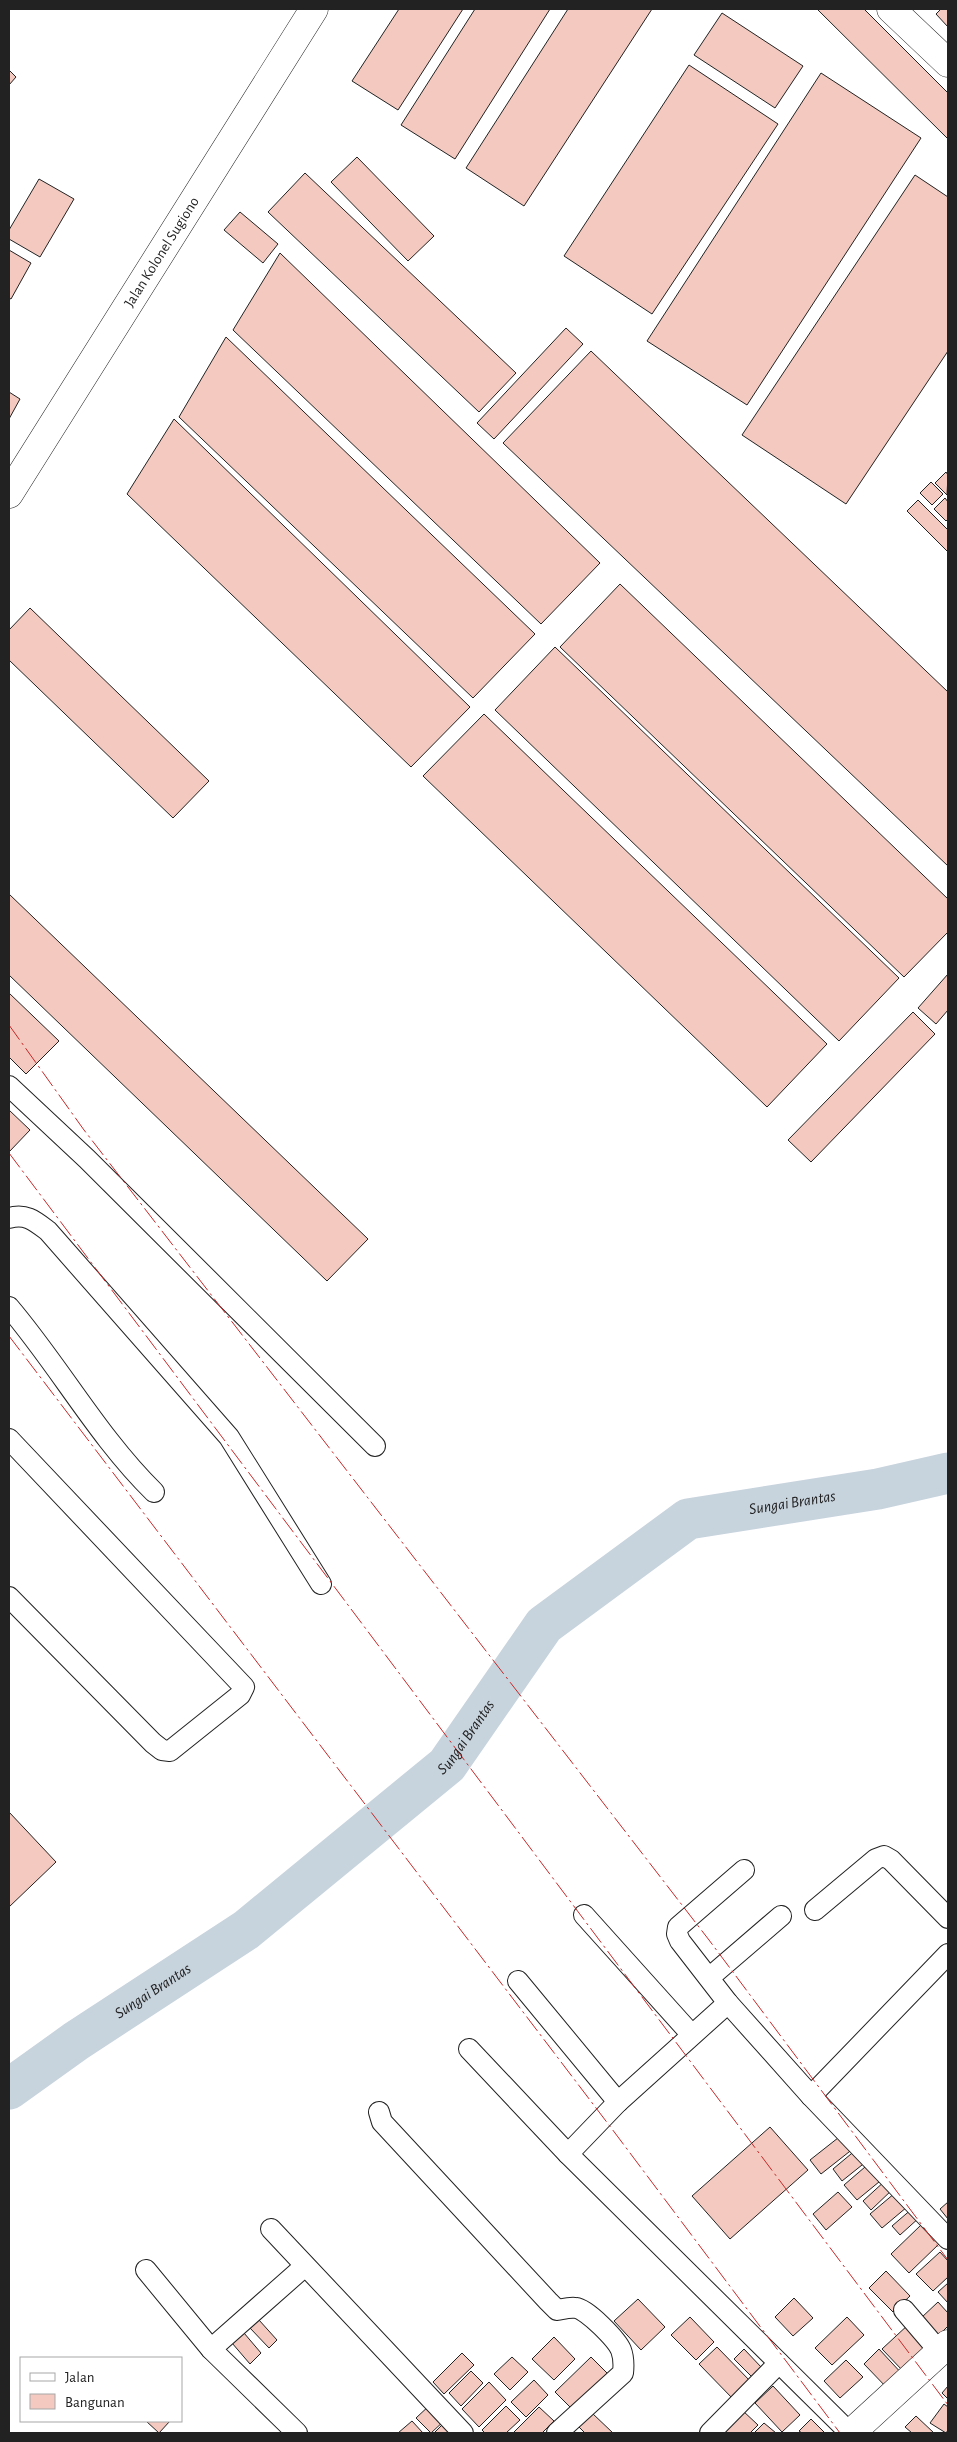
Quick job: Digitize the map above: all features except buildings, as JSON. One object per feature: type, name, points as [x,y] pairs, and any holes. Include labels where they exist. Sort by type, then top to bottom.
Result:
[{"type":"main road","name":"Jalan Kolonel Sugiono","points":[[9,494],[314,9]]},
{"type":"main road","points":[[891,9],[948,63]]},
{"type":"main road","points":[[851,2433],[944,2348]]},
{"type":"street","points":[[9,1086],[88,1159],[375,1446]]},
{"type":"street","points":[[9,1218],[17,1216],[32,1218],[48,1231],[229,1437],[321,1584]]},
{"type":"street","points":[[9,1307],[33,1336],[117,1452],[154,1492]]},
{"type":"street","points":[[9,1439],[244,1687],[240,1696],[170,1751],[162,1750],[9,1597]]},
{"type":"street","points":[[815,1910],[876,1858],[884,1856],[891,1860],[948,1918]]},
{"type":"street","points":[[744,1870],[678,1927],[677,1934],[680,1941],[710,1977],[728,2003],[811,2096],[948,2239]]},
{"type":"street","points":[[584,1915],[691,2034]]},
{"type":"street","points":[[710,1977],[781,1916]]},
{"type":"street","points":[[811,2096],[948,1954]]},
{"type":"street","points":[[518,1981],[618,2102]]},
{"type":"street","points":[[568,2154],[618,2102],[691,2034],[728,2003]]},
{"type":"street","points":[[469,2049],[568,2154],[851,2433]]},
{"type":"street","points":[[379,2112],[382,2122],[557,2310],[577,2308],[583,2310],[602,2327],[620,2348],[624,2360],[623,2373],[557,2433]]},
{"type":"street","points":[[271,2229],[463,2433]]},
{"type":"street","points":[[211,2349],[305,2266]]},
{"type":"street","points":[[146,2270],[211,2349],[297,2433]]},
{"type":"street","points":[[904,2310],[944,2348]]},
{"type":"street","points":[[710,2433],[778,2363]]},
{"type":"waterway","name":"Sungai Brantas","points":[[9,2089],[76,2041],[246,1930],[447,1765],[544,1625],[688,1519],[878,1489],[948,1473]]},
{"type":"power","points":[[9,1025],[84,1130],[709,1940],[948,2260]]},
{"type":"power","points":[[9,1153],[948,2405]]},
{"type":"power","points":[[9,1336],[612,2129],[840,2433]]}]
